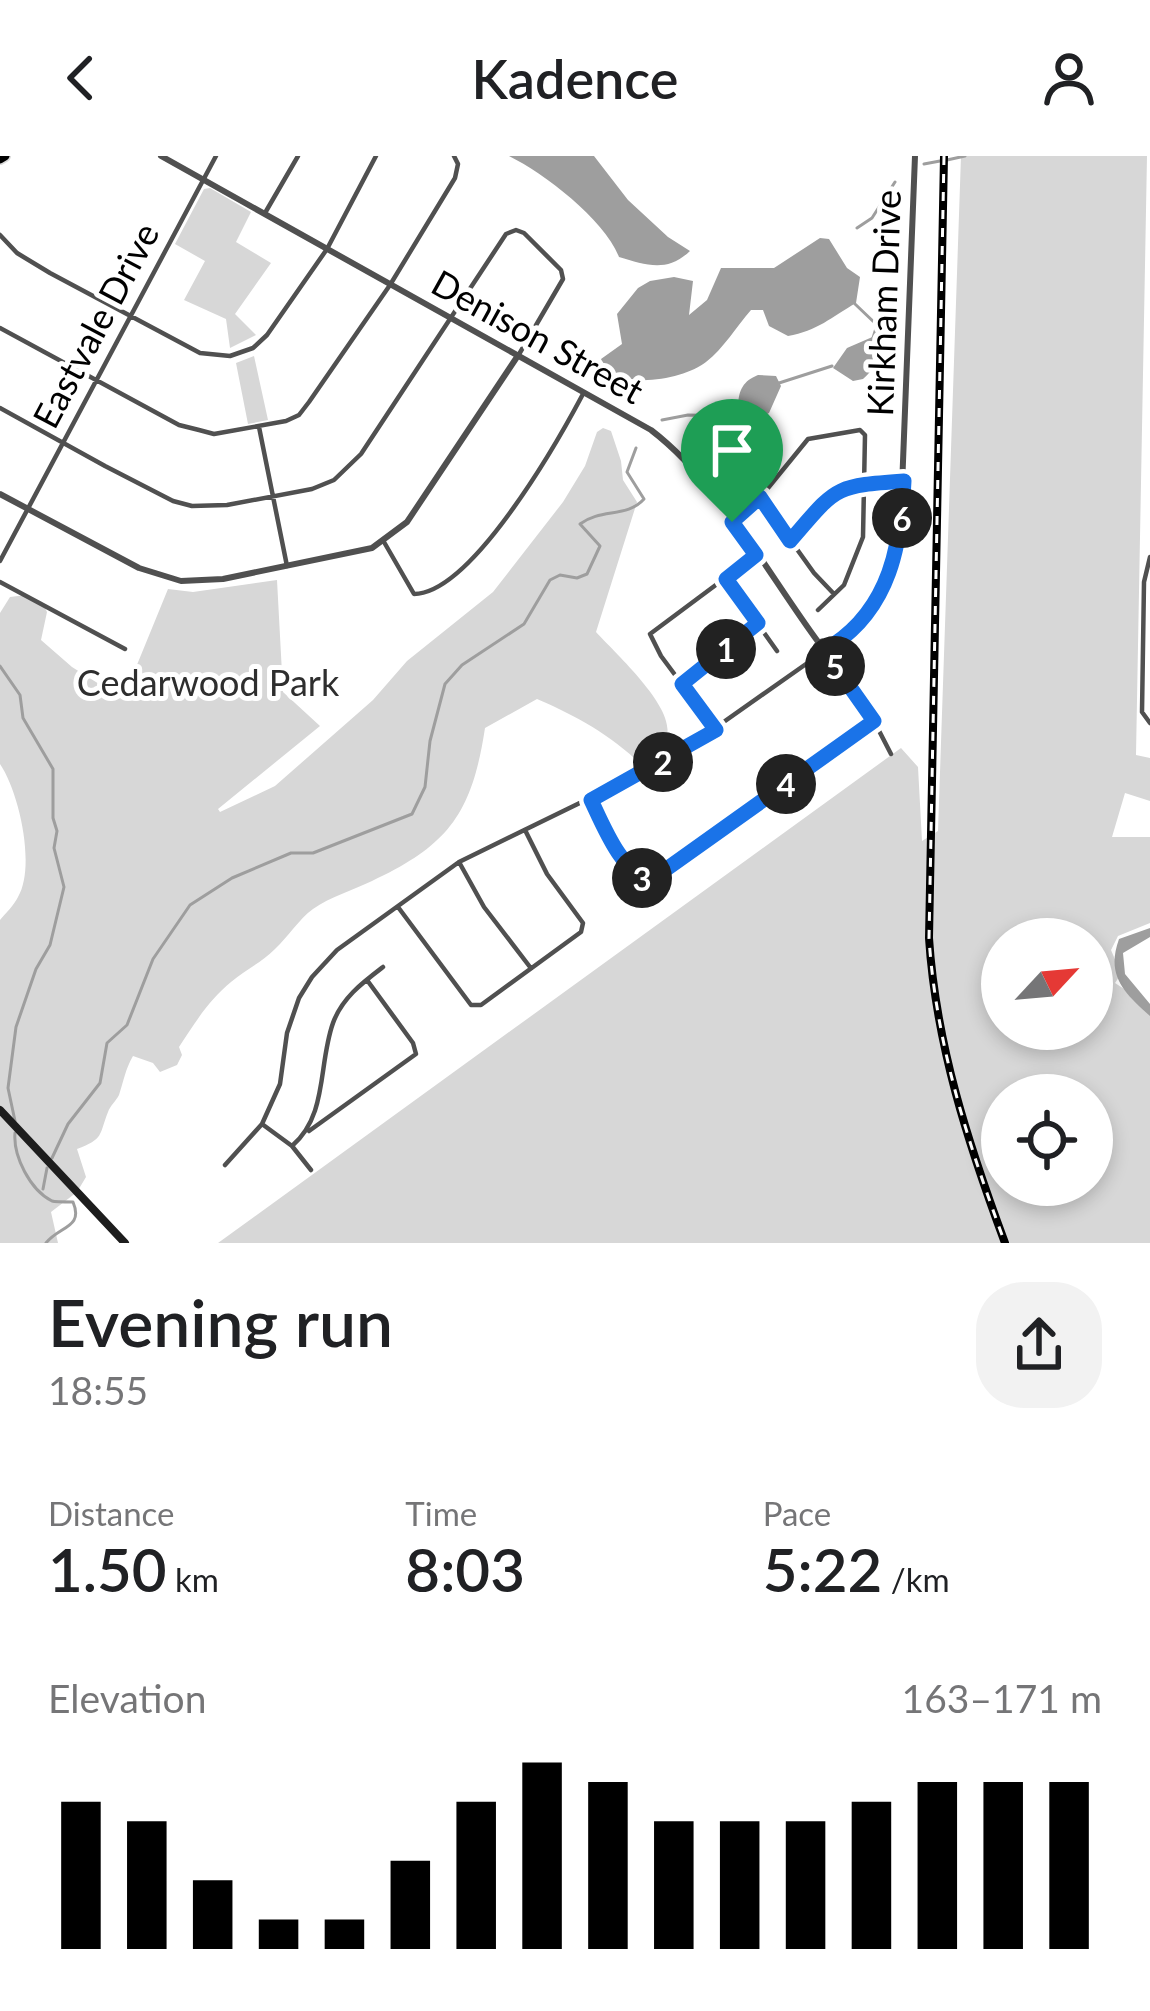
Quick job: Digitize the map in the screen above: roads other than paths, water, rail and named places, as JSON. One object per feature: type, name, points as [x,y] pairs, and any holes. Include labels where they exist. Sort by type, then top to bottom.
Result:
[{"type":"main road","points":[[0,1110],[125,1243]]},
{"type":"street","name":"Denison Street","points":[[160,156],[664,441],[692,469],[818,643]]},
{"type":"street","name":"Eastvale Drive","points":[[0,561],[217,156]]},
{"type":"street","points":[[264,214],[298,156]]},
{"type":"street","points":[[0,235],[17,253],[50,274],[206,355],[242,353],[267,335],[327,249],[376,156]]},
{"type":"street","points":[[0,328],[179,425],[214,434],[299,415],[390,285],[455,178],[458,164],[454,156]]},
{"type":"street","name":"Kirkham Drive","points":[[833,645],[856,628],[888,579],[900,538],[915,156]]},
{"type":"street","points":[[0,407],[192,506],[311,489],[349,469],[453,320],[506,234],[521,230],[561,270],[563,279],[518,356],[406,521],[384,542],[351,554],[212,580],[165,578],[0,494]]},
{"type":"street","points":[[384,542],[414,594],[429,592],[466,568],[553,449],[584,393]]},
{"type":"street","points":[[259,427],[287,566]]},
{"type":"street","points":[[732,522],[760,497],[808,439],[855,430],[865,435],[863,537],[852,569],[818,610]]},
{"type":"street","points":[[790,541],[833,492],[904,481]]},
{"type":"street","points":[[760,497],[835,594]]},
{"type":"street","points":[[716,730],[650,634],[756,555]]},
{"type":"street","points":[[1150,557],[1144,582],[1147,649],[1142,712],[1150,723]]},
{"type":"street","points":[[726,579],[777,651]]},
{"type":"street","points":[[0,582],[124,649]]},
{"type":"street","points":[[682,684],[758,623]]},
{"type":"street","points":[[226,1165],[262,1124],[280,1084],[287,1034],[312,977],[337,950],[459,862],[591,800],[716,730],[816,657],[818,643],[833,645],[831,660],[816,657]]},
{"type":"street","points":[[831,660],[891,754]]},
{"type":"street","points":[[591,800],[637,875],[651,880],[874,721]]},
{"type":"street","points":[[398,907],[471,1005],[481,1005],[580,932],[583,923],[548,874],[525,830]]},
{"type":"street","points":[[459,862],[484,907],[531,968]]},
{"type":"street","points":[[308,1131],[327,1066],[333,1024],[343,1003],[383,968]]},
{"type":"street","points":[[292,1146],[416,1054],[367,980]]},
{"type":"street","points":[[262,1124],[292,1146],[311,1170]]},
{"type":"waterway","points":[[947,160],[965,156]]},
{"type":"waterway","points":[[924,164],[940,161]]},
{"type":"waterway","points":[[857,228],[872,218],[895,182]]},
{"type":"waterway","points":[[855,304],[877,325],[873,338]]},
{"type":"waterway","points":[[779,383],[832,366]]},
{"type":"waterway","points":[[662,420],[729,416],[741,407]]},
{"type":"waterway","points":[[52,1158],[68,1124],[100,1083],[107,1043],[127,1025],[153,959],[190,905],[232,878],[291,853],[313,853],[412,814],[425,787],[430,741],[445,684],[462,665],[524,624],[550,580],[587,574],[600,546],[580,524],[630,509],[644,499],[627,472],[636,448]]},
{"type":"waterway","points":[[0,666],[20,695],[23,718],[53,769],[54,848],[64,887],[50,945],[36,969],[16,1027],[8,1088],[15,1121]]},
{"type":"waterway","points":[[15,1133],[17,1152],[30,1181],[52,1201],[73,1202],[76,1211],[73,1222],[46,1243]]},
{"type":"waterway","points":[[43,1189],[47,1168]]},
{"type":"railway","points":[[944,156],[929,938],[939,1017],[956,1093],[1005,1243]]},
{"type":"park label","name":"Cedarwood Park","points":[[208,682]]}]
